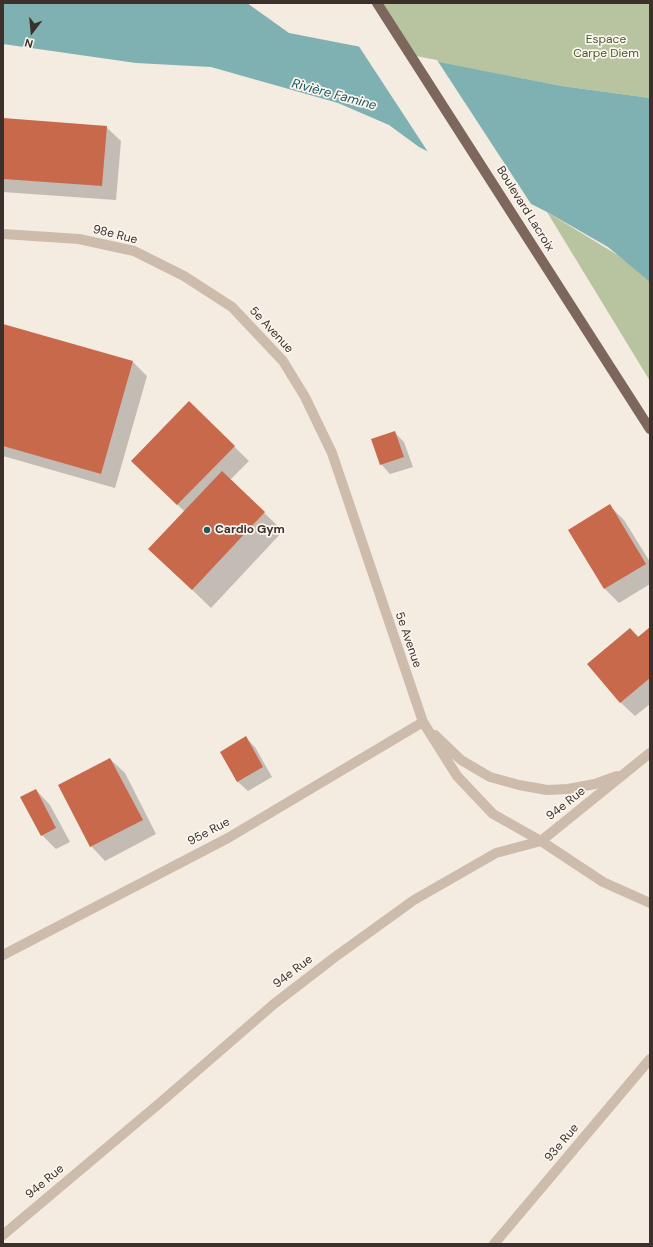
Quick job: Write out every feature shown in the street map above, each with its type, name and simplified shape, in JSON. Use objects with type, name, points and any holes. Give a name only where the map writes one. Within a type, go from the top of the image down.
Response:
[{"type":"main road","name":"Boulevard Lacroix","points":[[377,3],[650,429]]},
{"type":"street","name":"98e Rue","points":[[3,234],[79,239],[134,251],[184,276],[232,307]]},
{"type":"street","name":"5e Avenue","points":[[232,307],[283,361],[305,397],[332,453],[422,722],[457,776],[493,814],[541,840],[603,882],[650,903]]},
{"type":"street","name":"94e Rue","points":[[422,722],[461,760],[490,777],[519,785],[547,790],[568,789],[595,784],[627,772]]},
{"type":"street","name":"95e Rue","points":[[3,955],[228,838],[422,722]]},
{"type":"street","name":"94e Rue","points":[[3,1235],[161,1102],[274,1004],[336,957],[414,900],[464,871],[496,853],[541,840],[650,753]]},
{"type":"street","name":"93e Rue","points":[[494,1244],[650,1059]]},
{"type":"green space","name":"Espace Carpe Diem","points":[[375,3],[650,3],[650,98],[562,86],[409,57]]},
{"type":"green space","points":[[547,212],[619,256],[650,279],[650,381]]},
{"type":"water","name":"Rivière Famine","points":[[3,3],[247,3],[289,33],[562,86],[650,98],[650,282],[608,247],[547,212],[419,147],[389,125],[338,103],[211,67],[136,63],[3,44]]},
{"type":"pier","points":[[358,45],[437,60],[533,207],[430,155]]},
{"type":"building","points":[[3,118],[107,126],[102,186],[3,179]]},
{"type":"building","points":[[3,324],[133,361],[101,474],[3,446]]},
{"type":"building","points":[[189,401],[235,446],[177,505],[131,461]]},
{"type":"building","points":[[395,431],[404,457],[380,465],[371,439]]},
{"type":"building","name":"Cardio Gym","points":[[222,471],[265,512],[192,590],[148,549]]},
{"type":"building","points":[[610,504],[646,564],[604,589],[568,530]]},
{"type":"building","points":[[650,627],[650,678],[620,703],[587,664],[630,628],[638,637]]},
{"type":"building","points":[[246,736],[263,767],[237,782],[220,752]]},
{"type":"building","points":[[110,758],[143,820],[90,847],[58,785]]},
{"type":"building","points":[[36,789],[56,828],[41,836],[20,797]]},
{"type":"place","name":"Cardio Gym","points":[[207,530]]}]
